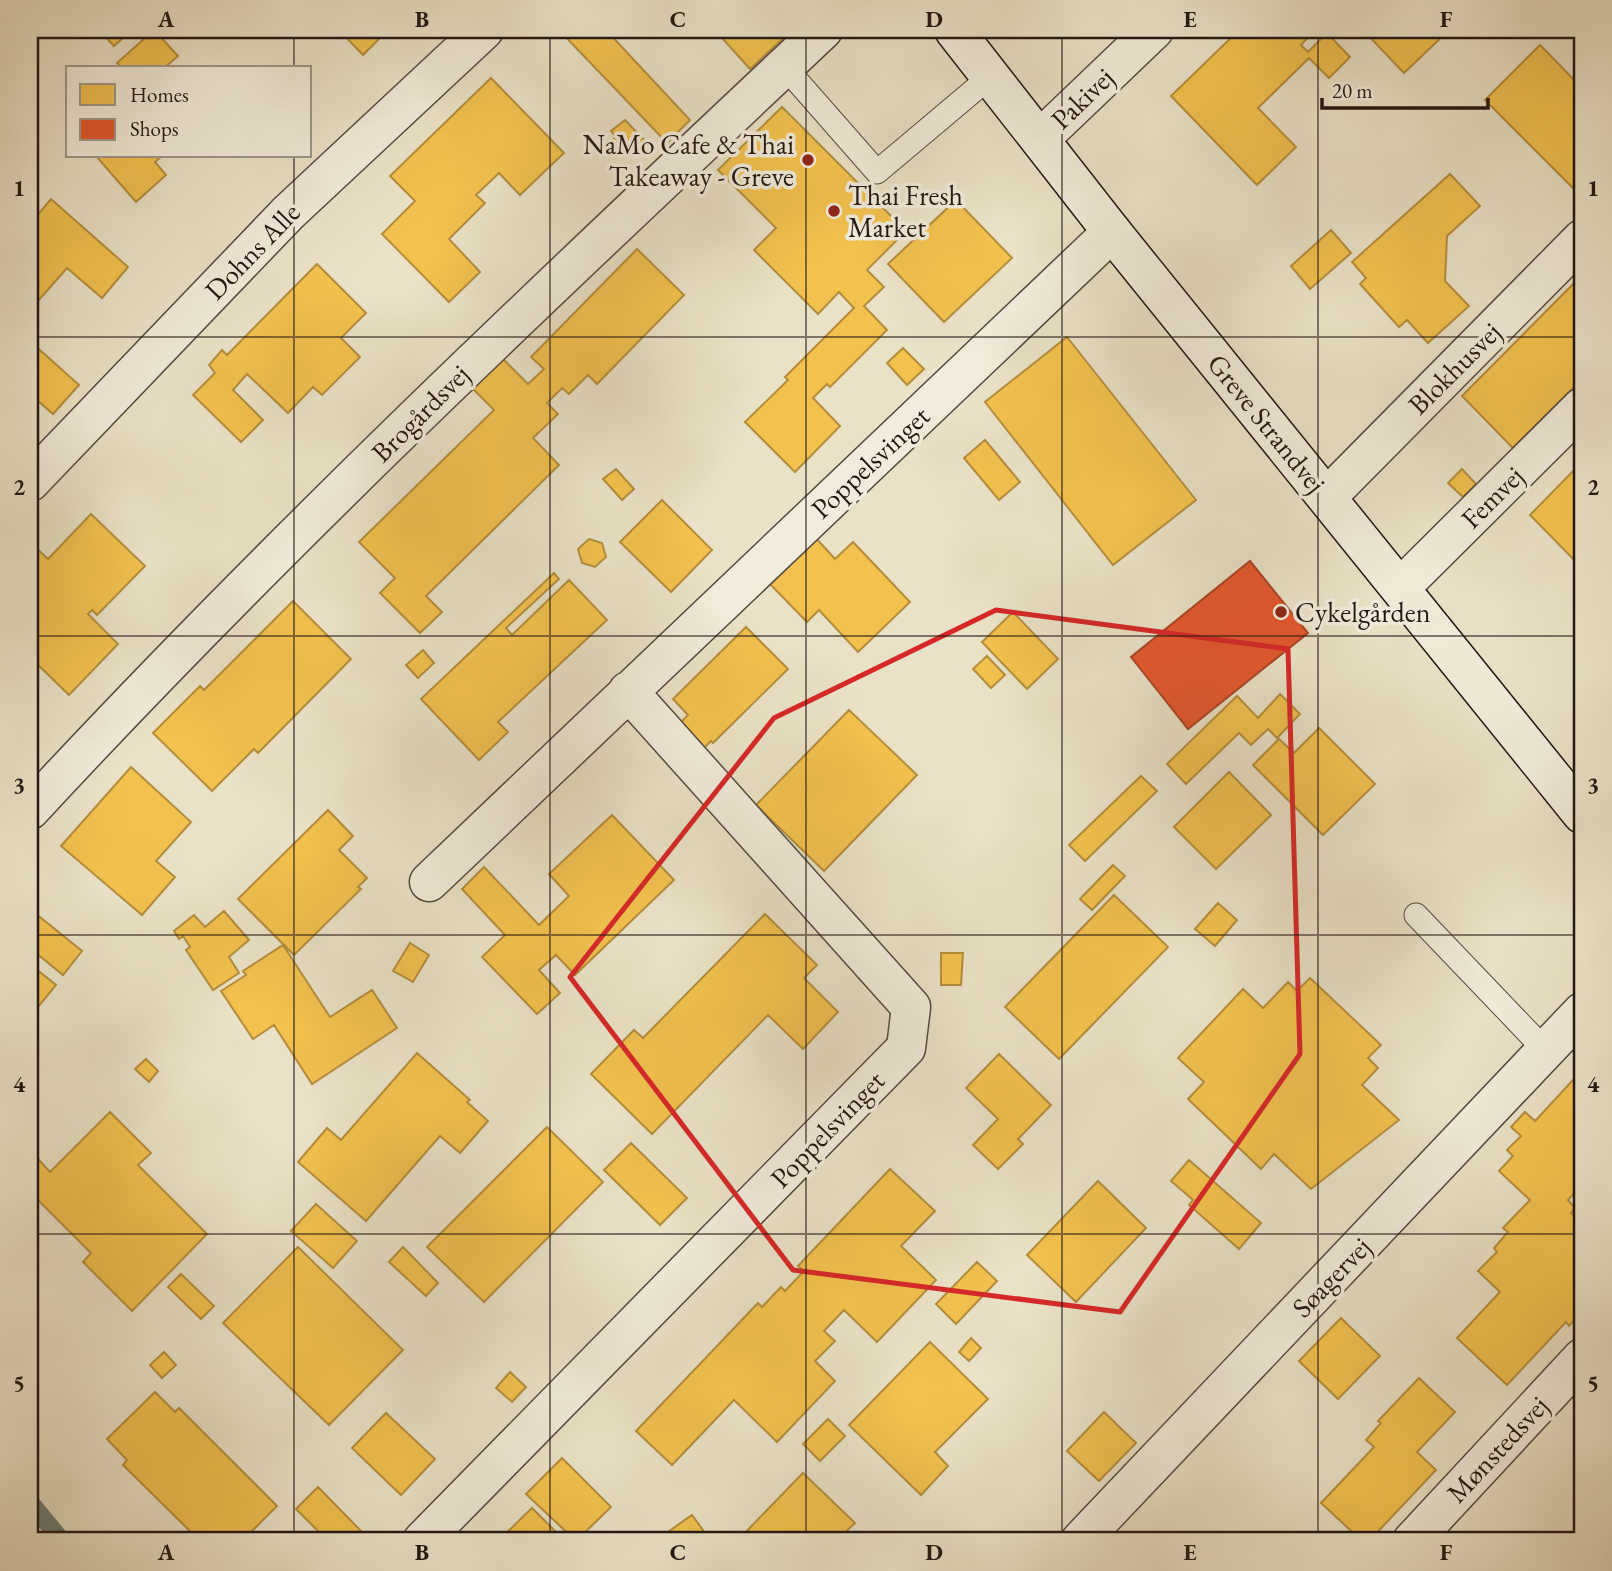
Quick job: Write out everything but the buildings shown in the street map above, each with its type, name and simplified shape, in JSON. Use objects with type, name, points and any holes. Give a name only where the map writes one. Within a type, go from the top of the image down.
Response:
[{"type":"street","name":"Dohns Alle","points":[[30,482],[288,213],[484,30]]},
{"type":"street","name":"Brogårdsvej","points":[[30,810],[120,712],[464,370],[823,30]]},
{"type":"street","name":"Greve Strandvej","points":[[954,30],[1112,232],[1582,814]]},
{"type":"street","name":"Pakivej","points":[[1041,138],[1154,30]]},
{"type":"street","name":"Poppelsvinget","points":[[429,882],[1112,232]]},
{"type":"street","name":"Blokhusvej","points":[[1327,497],[1582,239]]},
{"type":"street","name":"Femvej","points":[[1401,587],[1582,407]]},
{"type":"street","name":"Poppelsvinget","points":[[422,1541],[906,1048],[911,1007],[628,691]]},
{"type":"street","name":"Søagervej","points":[[1080,1541],[1582,1012]]},
{"type":"street","name":"Mønstedsvej","points":[[1412,1541],[1582,1357]]},
{"type":"lane","points":[[784,66],[877,172],[992,76]]},
{"type":"lane","points":[[1416,915],[1546,1051]]},
{"type":"highlighted area","points":[[996,610],[1288,649],[1300,1054],[1120,1312],[793,1270],[570,977],[774,718]]},
{"type":"waterway","points":[[30,1502],[62,1541]]},
{"type":"place","name":"NaMo Cafe & Thai Takeaway - Greve","points":[[808,160]]},
{"type":"place","name":"Thai Fresh Market","points":[[834,211]]},
{"type":"place","name":"Cykelgården","points":[[1281,612]]}]
